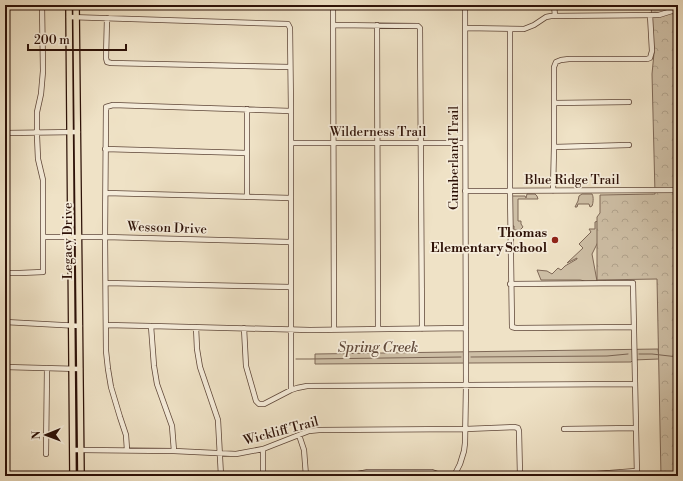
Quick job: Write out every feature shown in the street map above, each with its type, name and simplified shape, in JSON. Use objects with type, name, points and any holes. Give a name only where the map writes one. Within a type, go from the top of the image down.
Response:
[{"type":"main road","name":"Legacy Drive","points":[[69,5],[73,476]]},
{"type":"main road","name":"Legacy Drive","points":[[76,5],[81,476]]},
{"type":"street","points":[[5,273],[43,272],[43,180],[37,150],[37,112],[43,71],[42,5]]},
{"type":"street","points":[[333,5],[334,329]]},
{"type":"street","name":"Cumberland Trail","points":[[454,476],[464,455],[466,443],[465,5]]},
{"type":"street","points":[[554,5],[555,16]]},
{"type":"street","points":[[465,28],[524,29],[529,28],[546,17],[659,15],[678,9]]},
{"type":"street","points":[[553,191],[554,67],[556,62],[558,60],[569,59],[650,58],[652,50],[650,15]]},
{"type":"street","points":[[69,17],[288,24],[290,28],[291,111],[291,390]]},
{"type":"street","points":[[107,18],[106,58],[107,62],[111,64],[290,67]]},
{"type":"street","points":[[333,25],[418,26],[420,28],[422,329]]},
{"type":"street","points":[[377,25],[378,329]]},
{"type":"street","points":[[510,29],[510,284],[512,327],[634,327]]},
{"type":"street","points":[[554,102],[629,102]]},
{"type":"street","points":[[127,450],[126,435],[109,376],[106,351],[105,149],[107,106],[291,111]]},
{"type":"street","points":[[247,109],[247,197]]},
{"type":"street","points":[[5,133],[78,132]]},
{"type":"street","name":"Wilderness Trail","points":[[290,143],[465,143]]},
{"type":"street","points":[[554,147],[629,145]]},
{"type":"street","points":[[105,149],[247,153]]},
{"type":"street","name":"Blue Ridge Trail","points":[[465,191],[678,190]]},
{"type":"street","points":[[106,193],[291,198]]},
{"type":"street","name":"Wesson Drive","points":[[43,237],[105,237],[290,242]]},
{"type":"street","points":[[106,283],[291,287]]},
{"type":"street","points":[[510,284],[633,283],[637,474],[564,474]]},
{"type":"street","points":[[5,322],[80,326]]},
{"type":"street","points":[[106,325],[291,329],[466,328]]},
{"type":"street","points":[[151,326],[157,384],[172,426],[174,451]]},
{"type":"street","points":[[196,327],[200,368],[218,420],[221,476]]},
{"type":"street","points":[[244,328],[247,372],[256,401],[259,404],[264,404],[291,390],[307,386],[635,384]]},
{"type":"street","points":[[5,367],[80,369]]},
{"type":"street","points":[[46,454],[47,368]]},
{"type":"street","name":"Wickliff Trail","points":[[73,450],[174,451],[236,454],[263,449],[309,431],[319,430],[466,429],[514,427],[518,428],[520,433],[520,476]]},
{"type":"street","points":[[564,429],[636,428]]},
{"type":"street","points":[[299,435],[304,450],[306,476]]},
{"type":"street","points":[[263,449],[264,476]]},
{"type":"street","points":[[354,476],[368,472],[396,474],[432,472],[443,476]]},
{"type":"green space","points":[[651,5],[678,5],[678,476],[661,476],[657,279],[597,280],[597,217],[600,213],[600,195],[655,194],[652,74],[654,53]]},
{"type":"green space","points":[[527,194],[535,194],[538,199],[518,199],[518,221],[521,221],[523,227],[520,230],[514,230],[514,226],[512,226],[512,196],[525,196],[526,198]]},
{"type":"green space","points":[[582,194],[592,194],[592,206],[590,207],[589,204],[578,204],[577,207],[575,207],[579,196]]},
{"type":"green space","points":[[598,221],[599,240],[592,254],[597,281],[541,280],[537,270],[547,271],[552,274],[558,268],[561,270],[577,259],[567,263],[583,248],[579,244],[591,232],[589,229],[595,229],[595,222]]},
{"type":"green space","points":[[658,349],[659,359],[633,360],[631,362],[315,364],[315,354]]},
{"type":"waterway","name":"Spring Creek","points":[[471,357],[607,356],[628,354]]},
{"type":"waterway","name":"Spring Creek","points":[[639,354],[678,357]]},
{"type":"waterway","name":"Spring Creek","points":[[296,359],[461,357]]},
{"type":"place","name":"Thomas Elementary School","points":[[555,240]]}]
